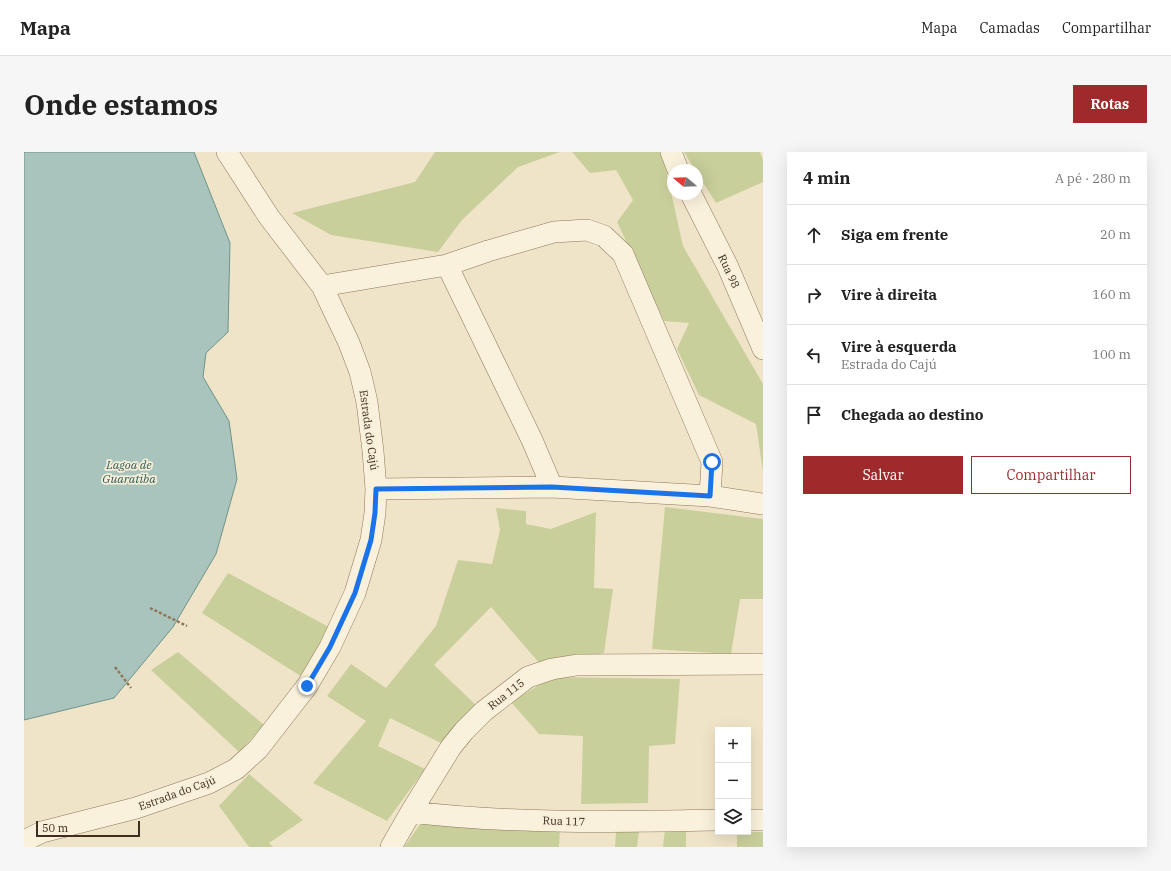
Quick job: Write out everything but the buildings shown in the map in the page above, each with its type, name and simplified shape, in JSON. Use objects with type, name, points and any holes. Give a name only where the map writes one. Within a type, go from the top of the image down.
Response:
[{"type":"street","name":"Estrada do Cajú","points":[[24,841],[42,832],[136,808],[209,783],[236,769],[258,749],[307,686],[330,647],[355,593],[371,540],[375,513],[376,489],[373,451],[367,402],[360,372],[350,343],[322,286],[269,217],[229,158],[227,152]]},
{"type":"street","points":[[670,152],[675,164]]},
{"type":"street","name":"Rua 98","points":[[693,200],[728,267],[763,349]]},
{"type":"street","points":[[322,286],[447,264],[554,232],[588,230],[604,236],[623,254],[712,462],[710,496]]},
{"type":"street","points":[[447,264],[532,440],[552,487]]},
{"type":"street","points":[[376,489],[552,487],[710,496],[763,504]]},
{"type":"street","name":"Rua 115","points":[[391,847],[451,747],[464,731],[484,711],[528,677],[552,669],[577,665],[763,664]]},
{"type":"street","name":"Rua 117","points":[[411,812],[509,819],[595,822],[715,820]]},
{"type":"street","points":[[751,820],[763,820]]},
{"type":"path","points":[[150,608],[187,626]]},
{"type":"path","points":[[115,667],[131,688]]},
{"type":"green space","points":[[435,152],[560,152],[518,167],[462,220],[438,252],[331,235],[292,213],[415,182]]},
{"type":"green space","points":[[572,152],[662,152],[667,174],[667,200],[673,200],[683,246],[763,384],[763,472],[756,424],[699,395],[677,349],[689,323],[664,321],[617,222],[633,200],[616,170],[590,173]]},
{"type":"green space","points":[[684,152],[760,152],[763,160],[763,182],[716,203],[703,182],[703,164],[691,164]]},
{"type":"green space","points":[[665,507],[763,519],[763,599],[740,599],[731,654],[652,649]]},
{"type":"green space","points":[[496,508],[526,511],[526,524],[551,529],[596,512],[594,588],[613,589],[604,653],[540,664],[491,607],[434,665],[477,706],[441,743],[390,718],[378,746],[425,769],[387,821],[313,783],[366,721],[327,696],[351,664],[386,688],[436,626],[458,560],[492,564],[500,530]]},
{"type":"green space","points":[[228,573],[329,627],[302,677],[202,613]]},
{"type":"green space","points":[[178,652],[264,725],[239,752],[151,670]]},
{"type":"green space","points":[[552,677],[680,679],[675,744],[649,746],[648,803],[581,804],[583,736],[539,734],[511,702]]},
{"type":"green space","points":[[249,774],[303,820],[269,843],[273,847],[249,847],[219,806]]},
{"type":"green space","points":[[421,823],[560,827],[559,847],[404,847]]},
{"type":"green space","points":[[665,829],[686,829],[686,847],[663,847]]},
{"type":"green space","points":[[639,831],[637,847],[615,847],[616,832]]},
{"type":"green space","points":[[751,832],[763,832],[763,847],[737,847],[737,835],[751,835]]},
{"type":"water","name":"Lagoa de Guaratiba","points":[[24,152],[194,152],[230,243],[228,332],[206,353],[203,377],[229,421],[237,479],[216,554],[173,627],[114,698],[24,720]]},
{"type":"route","points":[[307,686],[330,647],[355,593],[371,540],[375,513],[376,489],[552,487],[710,496],[712,462]]}]
